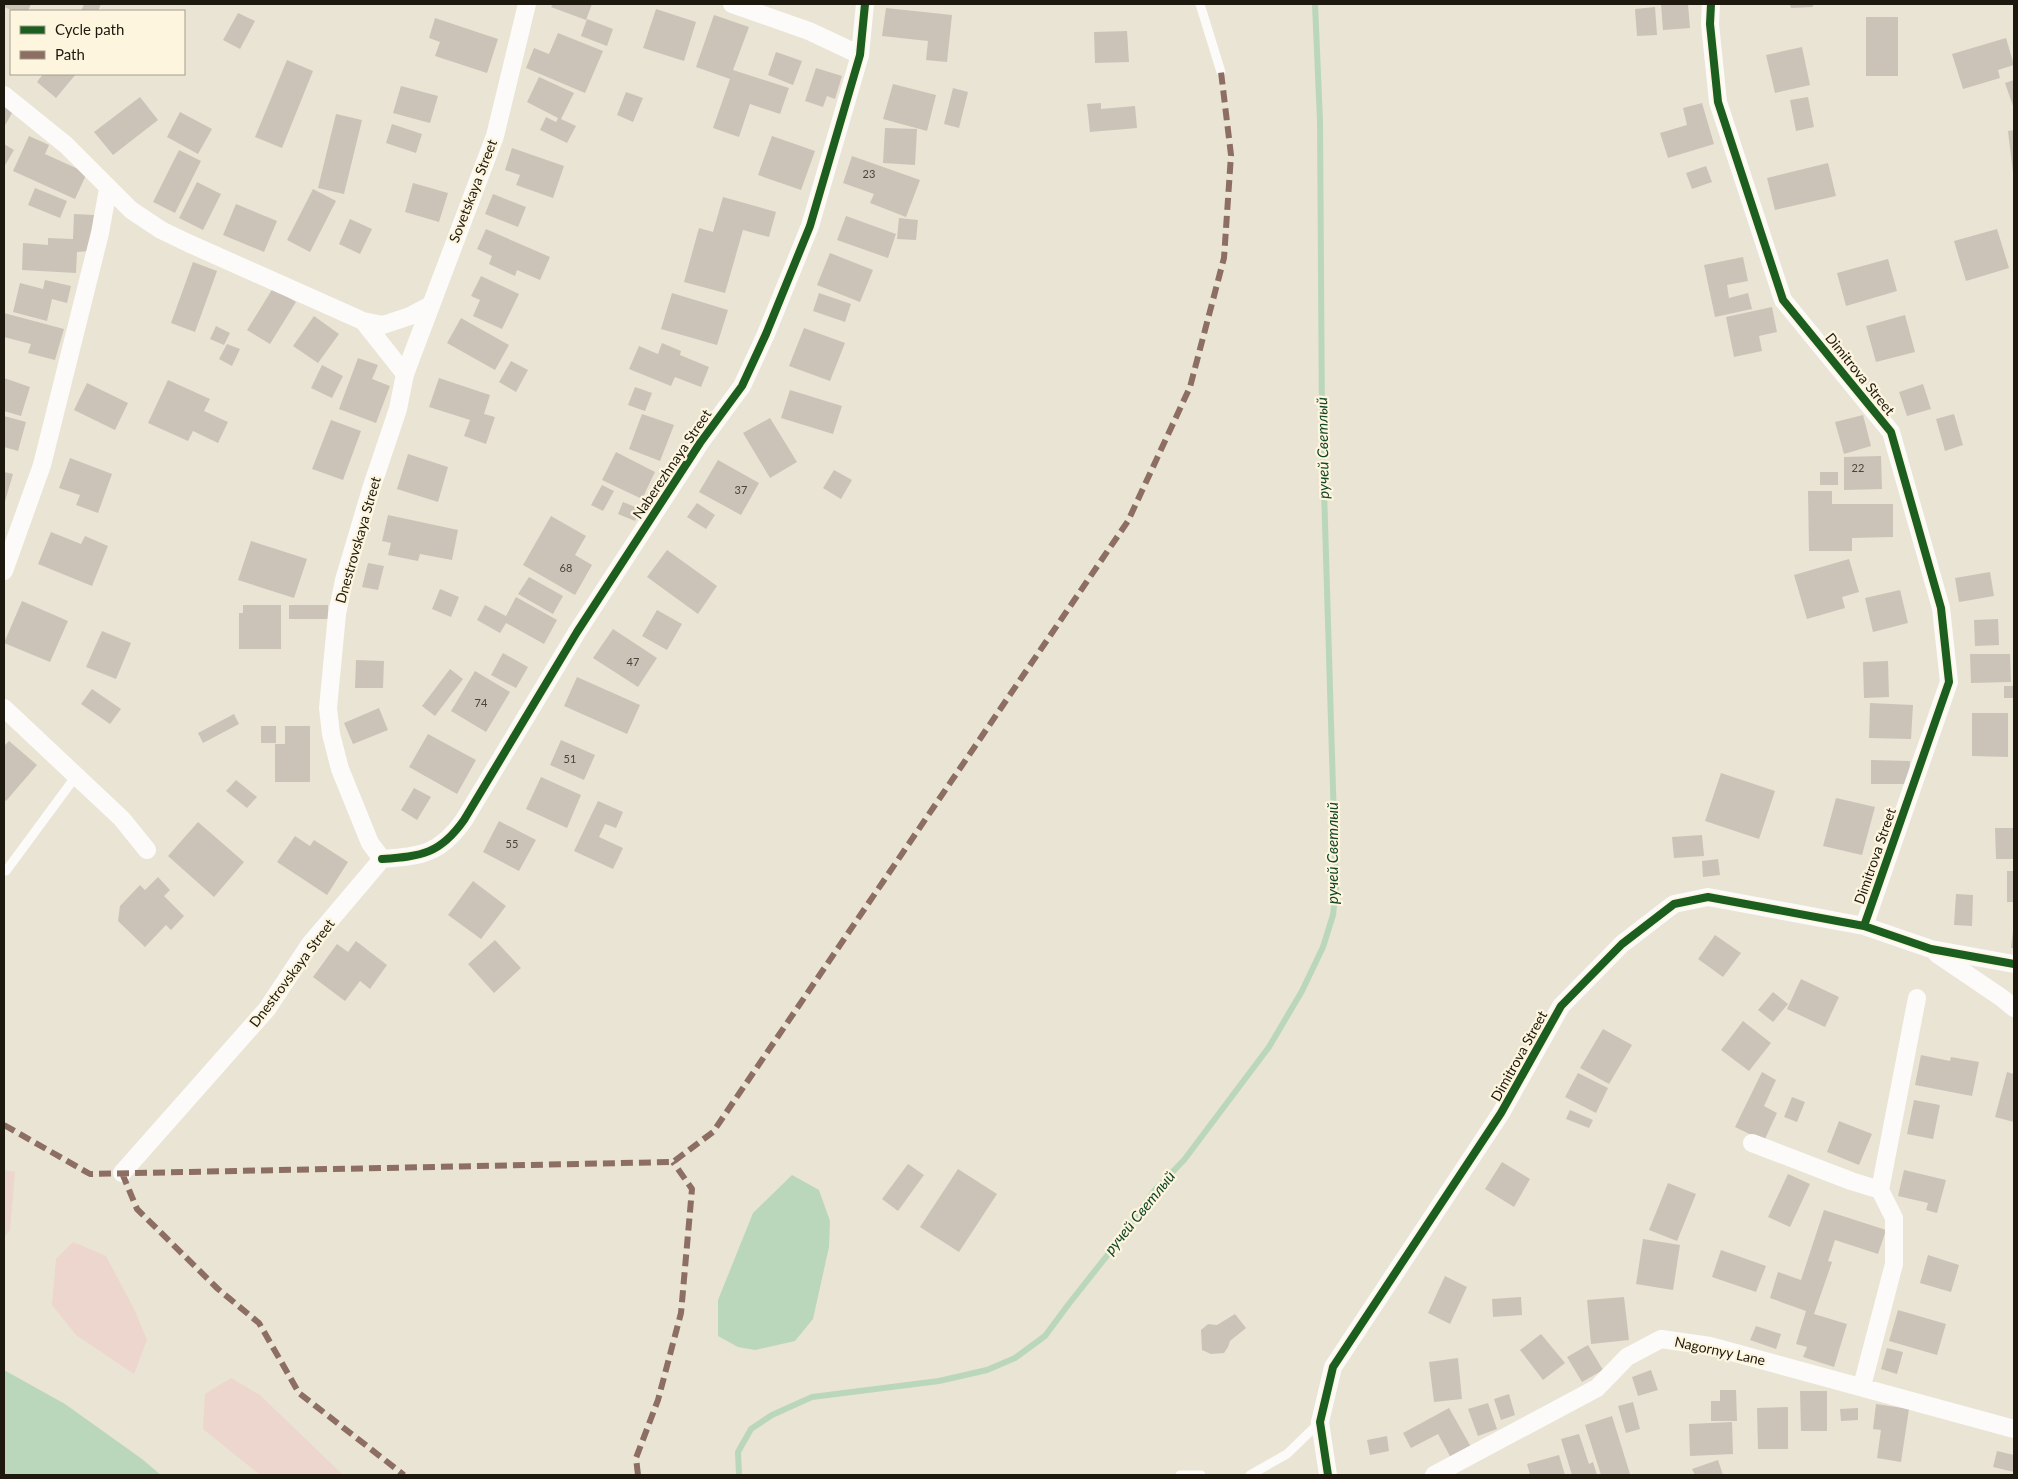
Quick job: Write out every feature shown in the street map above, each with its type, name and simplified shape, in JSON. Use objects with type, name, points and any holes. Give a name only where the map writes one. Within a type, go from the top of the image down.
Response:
[{"type":"street","name":"Sovetskaya Street","points":[[405,374],[495,136],[527,4]]},
{"type":"street","points":[[732,4],[809,31],[860,55]]},
{"type":"street","name":"Naberezhnaya Street","points":[[382,859],[414,857],[439,847],[451,838],[464,820],[576,632],[700,443],[742,386],[766,334],[810,226],[860,55],[865,4]]},
{"type":"street","name":"Dimitrova Street","points":[[1328,1475],[1320,1422],[1333,1367],[1501,1113],[1561,1006],[1622,944],[1674,904],[1708,897],[1864,926],[1949,682],[1941,608],[1891,432],[1783,300],[1718,102],[1710,24],[1711,4]]},
{"type":"street","points":[[4,95],[66,145],[131,210],[161,230],[362,321],[383,325],[410,316],[431,305]]},
{"type":"street","points":[[4,571],[42,465],[100,233],[108,189]]},
{"type":"street","points":[[362,321],[405,374]]},
{"type":"street","name":"Dnestrovskaya Street","points":[[122,1173],[268,1009],[310,944],[382,859],[370,843],[340,769],[330,734],[328,708],[338,614],[344,580],[371,489],[398,409],[405,374]]},
{"type":"street","points":[[4,708],[122,819],[147,850]]},
{"type":"street","points":[[1864,926],[1931,949],[2014,964]]},
{"type":"street","points":[[1931,949],[2014,1008]]},
{"type":"street","points":[[1862,1386],[1894,1264],[1894,1218],[1880,1190],[1917,998]]},
{"type":"street","points":[[1752,1143],[1880,1190]]},
{"type":"street","name":"Nagornyy Lane","points":[[1434,1475],[1597,1388],[1627,1357],[1661,1339],[1710,1346],[2014,1428]]},
{"type":"lane","points":[[1200,4],[1221,72]]},
{"type":"lane","points":[[6,871],[76,776]]},
{"type":"lane","points":[[1250,1475],[1287,1454],[1320,1422]]},
{"type":"lane","points":[[1180,1475],[1201,1475]]},
{"type":"shaded area","points":[[4,1170],[15,1172],[10,1230],[4,1237]]},
{"type":"shaded area","points":[[792,1175],[819,1190],[830,1221],[829,1247],[813,1319],[795,1341],[755,1350],[738,1347],[718,1336],[718,1300],[753,1213]]},
{"type":"shaded area","points":[[73,1242],[106,1256],[134,1309],[147,1340],[134,1374],[76,1335],[52,1305],[56,1259]]},
{"type":"shaded area","points":[[4,1370],[65,1404],[142,1459],[161,1475],[4,1475]]},
{"type":"shaded area","points":[[231,1378],[260,1395],[343,1475],[260,1475],[203,1429],[205,1394]]},
{"type":"building","points":[[4,4],[31,4],[28,10],[12,10],[4,7]]},
{"type":"building","points":[[84,4],[101,4],[98,10],[81,10]]},
{"type":"building","points":[[553,4],[592,4],[586,20],[551,7]]},
{"type":"building","points":[[1661,4],[1688,4],[1690,28],[1663,30]]},
{"type":"building","points":[[1790,4],[1813,4],[1813,7],[1791,8]]},
{"type":"building","points":[[1655,7],[1657,35],[1637,36],[1635,9]]},
{"type":"building","points":[[886,8],[952,15],[947,62],[926,60],[928,41],[882,36]]},
{"type":"building","points":[[656,9],[696,22],[684,61],[643,48]]},
{"type":"building","points":[[238,13],[255,21],[240,49],[223,40]]},
{"type":"building","points":[[714,15],[749,27],[733,70],[789,88],[780,114],[750,104],[739,137],[713,128],[730,79],[696,67]]},
{"type":"building","points":[[1866,17],[1898,17],[1898,76],[1866,76]]},
{"type":"building","points":[[435,18],[498,39],[487,73],[435,56],[440,42],[429,38]]},
{"type":"building","points":[[587,19],[613,29],[607,46],[581,36]]},
{"type":"building","points":[[1127,31],[1129,62],[1095,63],[1094,32]]},
{"type":"building","points":[[558,33],[603,51],[585,93],[526,68],[534,48],[549,54]]},
{"type":"building","points":[[2006,38],[2014,65],[1998,70],[2000,78],[1963,89],[1952,54]]},
{"type":"building","points":[[1802,47],[1810,85],[1775,93],[1766,55]]},
{"type":"building","points":[[776,52],[802,61],[793,85],[768,75]]},
{"type":"building","points":[[287,60],[313,71],[282,148],[255,137]]},
{"type":"building","points":[[816,68],[842,76],[835,99],[827,96],[823,107],[805,101]]},
{"type":"building","points":[[42,75],[75,75],[56,98],[37,82]]},
{"type":"building","points":[[539,77],[574,93],[561,119],[576,126],[567,143],[540,130],[546,117],[556,122],[558,118],[527,102]]},
{"type":"building","points":[[2014,80],[2014,105],[2013,106],[2005,83]]},
{"type":"building","points":[[893,84],[936,95],[927,131],[883,119]]},
{"type":"building","points":[[401,86],[438,96],[430,123],[393,113]]},
{"type":"building","points":[[953,88],[968,92],[959,128],[944,124]]},
{"type":"building","points":[[626,92],[643,98],[633,122],[617,115]]},
{"type":"building","points":[[140,97],[158,120],[113,155],[94,132]]},
{"type":"building","points":[[1808,97],[1814,127],[1796,131],[1790,100]]},
{"type":"building","points":[[4,102],[15,108],[4,127]]},
{"type":"building","points":[[1101,103],[1101,109],[1135,106],[1137,128],[1090,132],[1087,104]]},
{"type":"building","points":[[1702,103],[1714,144],[1668,158],[1660,133],[1687,125],[1683,108]]},
{"type":"building","points":[[180,112],[212,129],[198,154],[167,137]]},
{"type":"building","points":[[336,114],[362,120],[344,194],[318,188]]},
{"type":"building","points":[[392,124],[422,134],[416,153],[386,143]]},
{"type":"building","points":[[885,128],[917,129],[915,165],[883,163]]},
{"type":"building","points":[[2014,130],[2014,173],[2013,173],[2008,131]]},
{"type":"building","points":[[29,136],[49,145],[45,154],[87,173],[75,199],[13,171]]},
{"type":"building","points":[[772,136],[815,151],[801,190],[758,175]]},
{"type":"building","points":[[4,144],[14,150],[4,167]]},
{"type":"building","points":[[512,148],[564,166],[553,198],[516,185],[520,175],[505,170]]},
{"type":"building","points":[[179,150],[201,161],[175,213],[153,202]]},
{"type":"building","points":[[852,156],[920,180],[906,217],[870,203],[874,194],[843,183]]},
{"type":"building","points":[[1828,163],[1836,196],[1775,210],[1767,178]]},
{"type":"building","points":[[1706,166],[1712,182],[1692,189],[1686,173]]},
{"type":"building","points":[[197,182],[221,194],[203,230],[179,218]]},
{"type":"building","points":[[413,183],[448,193],[439,222],[405,212]]},
{"type":"building","points":[[35,188],[67,201],[60,218],[28,205]]},
{"type":"building","points":[[313,189],[336,201],[310,252],[287,240]]},
{"type":"building","points":[[493,194],[526,207],[518,227],[485,214]]},
{"type":"building","points":[[723,197],[776,212],[769,237],[743,230],[725,293],[684,282],[699,228],[713,232]]},
{"type":"building","points":[[236,204],[277,221],[264,252],[223,235]]},
{"type":"building","points":[[74,214],[94,215],[90,251],[77,252],[76,273],[22,270],[23,243],[48,245],[48,238],[73,239]]},
{"type":"building","points":[[846,216],[896,234],[888,258],[837,240]]},
{"type":"building","points":[[899,218],[918,220],[916,240],[897,239]]},
{"type":"building","points":[[350,219],[372,229],[360,254],[339,244]]},
{"type":"building","points":[[486,229],[550,257],[540,280],[517,270],[515,276],[489,264],[492,256],[477,249]]},
{"type":"building","points":[[1997,229],[2009,268],[1966,281],[1954,241]]},
{"type":"building","points":[[830,253],[873,270],[860,302],[817,285]]},
{"type":"building","points":[[1743,257],[1748,281],[1727,285],[1729,298],[1748,293],[1752,309],[1715,317],[1704,265]]},
{"type":"building","points":[[1888,259],[1897,291],[1846,306],[1837,273]]},
{"type":"building","points":[[193,262],[217,271],[195,332],[171,323]]},
{"type":"building","points":[[481,276],[519,294],[502,329],[473,316],[480,300],[471,296]]},
{"type":"building","points":[[45,280],[71,286],[67,303],[52,299],[47,321],[13,312],[20,283],[43,289]]},
{"type":"building","points":[[273,288],[296,302],[270,344],[247,330]]},
{"type":"building","points":[[672,293],[728,310],[717,345],[661,329]]},
{"type":"building","points":[[819,293],[851,304],[845,322],[813,311]]},
{"type":"building","points":[[1772,307],[1777,332],[1759,336],[1762,351],[1734,357],[1726,317]]},
{"type":"building","points":[[4,313],[64,329],[55,360],[28,353],[31,344],[4,337]]},
{"type":"building","points":[[1905,315],[1915,352],[1876,362],[1866,326]]},
{"type":"building","points":[[314,316],[339,334],[318,363],[293,346]]},
{"type":"building","points":[[461,318],[509,345],[495,370],[447,343]]},
{"type":"building","points":[[216,326],[230,333],[224,345],[210,339]]},
{"type":"building","points":[[804,328],[845,343],[830,381],[789,366]]},
{"type":"building","points":[[662,343],[681,351],[680,355],[709,367],[701,387],[675,377],[671,386],[629,369],[639,346],[658,354]]},
{"type":"building","points":[[227,344],[240,349],[232,366],[219,359]]},
{"type":"building","points":[[358,358],[378,365],[372,379],[390,386],[376,423],[339,409]]},
{"type":"building","points":[[511,361],[528,370],[516,392],[499,382]]},
{"type":"building","points":[[322,365],[343,376],[332,398],[311,388]]},
{"type":"building","points":[[4,378],[30,387],[21,416],[4,411]]},
{"type":"building","points":[[439,378],[490,395],[484,414],[495,417],[486,444],[464,436],[470,420],[429,407]]},
{"type":"building","points":[[168,380],[210,399],[204,411],[228,422],[218,443],[193,431],[188,441],[148,423]]},
{"type":"building","points":[[87,383],[128,403],[115,430],[74,410]]},
{"type":"building","points":[[1923,384],[1931,409],[1907,416],[1899,392]]},
{"type":"building","points":[[635,387],[652,393],[645,411],[628,405]]},
{"type":"building","points":[[790,390],[842,406],[833,434],[781,418]]},
{"type":"building","points":[[642,414],[674,425],[660,461],[629,449]]},
{"type":"building","points":[[1954,414],[1963,445],[1945,451],[1936,419]]},
{"type":"building","points":[[1863,415],[1871,446],[1844,454],[1835,422]]},
{"type":"building","points":[[4,416],[26,422],[18,451],[4,447]]},
{"type":"building","points":[[770,418],[797,462],[770,478],[743,433]]},
{"type":"building","points":[[331,420],[361,431],[343,480],[312,469]]},
{"type":"building","points":[[616,452],[655,472],[642,499],[602,480]]},
{"type":"building","points":[[408,454],[448,467],[438,502],[397,489]]},
{"type":"building","points":[[1881,456],[1882,489],[1844,490],[1844,457]]},
{"type":"building","points":[[70,458],[112,474],[98,513],[76,505],[80,495],[59,488]]},
{"type":"building","points":[[718,460],[759,483],[741,515],[699,492]]},
{"type":"building","points":[[834,470],[852,480],[841,499],[823,488]]},
{"type":"building","points":[[4,472],[13,474],[4,505]]},
{"type":"building","points":[[1820,472],[1838,472],[1838,485],[1820,485]]},
{"type":"building","points":[[602,485],[614,491],[603,511],[591,505]]},
{"type":"building","points":[[1808,491],[1832,491],[1832,504],[1893,504],[1893,537],[1852,538],[1852,551],[1809,551]]},
{"type":"building","points":[[623,502],[640,509],[635,521],[618,514]]},
{"type":"building","points":[[697,503],[715,515],[706,529],[687,517]]},
{"type":"building","points":[[388,515],[458,530],[452,560],[420,554],[418,561],[388,555],[391,543],[382,541]]},
{"type":"building","points":[[551,516],[586,536],[575,555],[592,565],[575,595],[523,565]]},
{"type":"building","points":[[51,532],[81,544],[85,536],[108,546],[92,586],[38,564]]},
{"type":"building","points":[[251,541],[307,559],[294,598],[238,580]]},
{"type":"building","points":[[667,550],[717,586],[698,614],[647,577]]},
{"type":"building","points":[[1849,559],[1859,592],[1842,597],[1845,608],[1807,619],[1794,575]]},
{"type":"building","points":[[368,563],[384,566],[378,590],[362,587]]},
{"type":"building","points":[[1990,572],[1994,596],[1959,602],[1955,578]]},
{"type":"building","points":[[529,577],[563,596],[553,614],[518,594]]},
{"type":"building","points":[[440,589],[459,597],[451,617],[432,609]]},
{"type":"building","points":[[1900,590],[1908,623],[1873,632],[1865,598]]},
{"type":"building","points":[[516,597],[557,620],[544,644],[506,623],[500,633],[477,620],[485,605],[506,616]]},
{"type":"building","points":[[22,601],[68,621],[50,662],[4,643]]},
{"type":"building","points":[[243,605],[281,605],[281,649],[239,649],[239,613],[243,613]]},
{"type":"building","points":[[289,605],[328,605],[328,619],[289,619]]},
{"type":"building","points":[[657,610],[682,624],[667,650],[642,636]]},
{"type":"building","points":[[1998,619],[1999,645],[1975,646],[1974,620]]},
{"type":"building","points":[[613,629],[657,658],[638,687],[593,658]]},
{"type":"building","points":[[102,631],[131,643],[116,679],[86,667]]},
{"type":"building","points":[[503,653],[528,667],[516,688],[491,675]]},
{"type":"building","points":[[1970,654],[2010,654],[2011,682],[1971,683]]},
{"type":"building","points":[[356,660],[384,661],[383,688],[355,688]]},
{"type":"building","points":[[1888,661],[1889,697],[1864,698],[1863,662]]},
{"type":"building","points":[[450,669],[463,679],[435,716],[422,706]]},
{"type":"building","points":[[475,671],[510,692],[486,732],[451,711]]},
{"type":"building","points":[[577,677],[640,705],[627,734],[564,706]]},
{"type":"building","points":[[2004,686],[2014,686],[2014,698],[2004,698]]},
{"type":"building","points":[[92,689],[121,709],[110,724],[81,704]]},
{"type":"building","points":[[1870,703],[1913,705],[1911,739],[1869,738]]},
{"type":"building","points":[[379,708],[388,730],[353,744],[344,723]]},
{"type":"building","points":[[1972,713],[2008,713],[2008,757],[1972,756]]},
{"type":"building","points":[[234,714],[239,724],[203,743],[198,733]]},
{"type":"building","points":[[261,726],[276,726],[276,743],[261,743]]},
{"type":"building","points":[[285,726],[310,726],[310,782],[275,782],[275,744],[285,744]]},
{"type":"building","points":[[428,734],[476,760],[457,794],[409,767]]},
{"type":"building","points":[[561,740],[595,755],[584,780],[550,765]]},
{"type":"building","points":[[9,741],[37,765],[6,801],[4,799],[4,746]]},
{"type":"building","points":[[1871,760],[1910,761],[1909,784],[1871,784]]},
{"type":"building","points":[[1721,773],[1775,791],[1759,839],[1705,821]]},
{"type":"building","points":[[541,777],[581,795],[567,828],[526,809]]},
{"type":"building","points":[[236,780],[257,797],[247,808],[226,791]]},
{"type":"building","points":[[414,788],[431,797],[417,820],[401,810]]},
{"type":"building","points":[[1836,798],[1875,807],[1862,855],[1823,846]]},
{"type":"building","points":[[598,801],[623,812],[616,828],[605,824],[599,837],[623,848],[613,869],[574,851]]},
{"type":"building","points":[[499,821],[536,840],[519,871],[483,852]]},
{"type":"building","points":[[198,822],[244,862],[214,897],[168,856]]},
{"type":"building","points":[[1995,828],[2014,828],[2014,859],[1996,859]]},
{"type":"building","points":[[1702,835],[1704,856],[1674,858],[1672,837]]},
{"type":"building","points":[[295,836],[310,846],[314,840],[348,862],[327,895],[277,862]]},
{"type":"building","points":[[1718,859],[1720,875],[1703,877],[1702,861]]},
{"type":"building","points":[[2007,871],[2014,871],[2014,902],[2007,902]]},
{"type":"building","points":[[158,877],[170,890],[164,896],[184,916],[171,930],[166,925],[145,947],[118,921],[120,906],[140,885],[145,890]]},
{"type":"building","points":[[473,881],[506,906],[481,939],[448,915]]},
{"type":"building","points":[[1956,894],[1973,895],[1972,926],[1954,925]]},
{"type":"building","points":[[2013,930],[2014,948],[2011,948]]},
{"type":"building","points":[[1715,935],[1741,953],[1723,977],[1698,959]]},
{"type":"building","points":[[495,940],[521,968],[494,993],[468,964]]},
{"type":"building","points":[[356,941],[387,965],[370,989],[360,981],[345,1001],[313,977],[337,944],[348,952]]},
{"type":"building","points":[[1801,979],[1839,997],[1825,1027],[1787,1009]]},
{"type":"building","points":[[1773,992],[1788,1004],[1773,1022],[1758,1010]]},
{"type":"building","points":[[1743,1021],[1771,1043],[1749,1071],[1721,1050]]},
{"type":"building","points":[[1603,1029],[1632,1045],[1609,1084],[1580,1068]]},
{"type":"building","points":[[1921,1055],[1950,1061],[1951,1057],[1979,1062],[1972,1096],[1915,1085]]},
{"type":"building","points":[[1762,1072],[1776,1080],[1764,1106],[1777,1113],[1764,1141],[1735,1127]]},
{"type":"building","points":[[2007,1072],[2014,1074],[2014,1122],[1995,1117]]},
{"type":"building","points":[[1578,1073],[1608,1088],[1596,1113],[1565,1097]]},
{"type":"building","points":[[1792,1097],[1805,1102],[1797,1122],[1784,1117]]},
{"type":"building","points":[[1914,1100],[1940,1105],[1933,1139],[1907,1134]]},
{"type":"building","points":[[1570,1110],[1593,1120],[1589,1128],[1566,1119]]},
{"type":"building","points":[[1839,1121],[1872,1134],[1859,1165],[1827,1152]]},
{"type":"building","points":[[1502,1162],[1530,1179],[1514,1207],[1485,1189]]},
{"type":"building","points":[[908,1164],[924,1175],[898,1211],[882,1199]]},
{"type":"building","points":[[958,1169],[997,1194],[959,1252],[920,1227]]},
{"type":"building","points":[[1904,1170],[1946,1180],[1937,1213],[1926,1210],[1928,1203],[1898,1196]]},
{"type":"building","points":[[1788,1174],[1810,1184],[1790,1227],[1768,1217]]},
{"type":"building","points":[[1668,1183],[1696,1194],[1677,1241],[1649,1230]]},
{"type":"building","points":[[1824,1210],[1886,1230],[1878,1254],[1835,1240],[1828,1261],[1832,1262],[1814,1314],[1847,1324],[1834,1367],[1803,1357],[1807,1347],[1796,1344],[1806,1311],[1770,1298],[1778,1272],[1801,1280]]},
{"type":"building","points":[[1643,1239],[1680,1245],[1673,1290],[1636,1284]]},
{"type":"building","points":[[1721,1250],[1766,1266],[1756,1292],[1712,1277]]},
{"type":"building","points":[[1928,1255],[1959,1265],[1951,1292],[1920,1283]]},
{"type":"building","points":[[1445,1276],[1467,1287],[1450,1324],[1428,1313]]},
{"type":"building","points":[[1521,1297],[1522,1315],[1493,1317],[1492,1299]]},
{"type":"building","points":[[1624,1297],[1629,1340],[1591,1344],[1587,1300]]},
{"type":"building","points":[[1898,1310],[1946,1324],[1937,1355],[1889,1341]]},
{"type":"building","points":[[1235,1314],[1246,1328],[1230,1341],[1224,1353],[1211,1354],[1202,1350],[1201,1330],[1208,1324],[1217,1325]]},
{"type":"building","points":[[1756,1326],[1781,1334],[1776,1349],[1750,1340]]},
{"type":"building","points":[[1541,1334],[1565,1363],[1543,1380],[1520,1350]]},
{"type":"building","points":[[1588,1345],[1603,1370],[1582,1382],[1567,1357]]},
{"type":"building","points":[[1887,1348],[1903,1352],[1897,1374],[1881,1369]]},
{"type":"building","points":[[1458,1358],[1462,1399],[1434,1402],[1429,1362]]},
{"type":"building","points":[[1651,1370],[1658,1390],[1638,1396],[1632,1377]]},
{"type":"building","points":[[1720,1390],[1736,1390],[1737,1421],[1711,1421],[1711,1401],[1720,1401]]},
{"type":"building","points":[[1800,1391],[1827,1391],[1827,1431],[1801,1431]]},
{"type":"building","points":[[1509,1394],[1515,1415],[1501,1420],[1494,1399]]},
{"type":"building","points":[[1633,1402],[1640,1429],[1626,1433],[1618,1406]]},
{"type":"building","points":[[1488,1403],[1497,1429],[1478,1436],[1468,1409]]},
{"type":"building","points":[[1876,1404],[1909,1409],[1901,1462],[1877,1458],[1881,1430],[1873,1429]]},
{"type":"building","points":[[1788,1407],[1788,1449],[1758,1449],[1757,1408]]},
{"type":"building","points":[[1449,1408],[1471,1447],[1451,1458],[1438,1434],[1411,1448],[1403,1433]]},
{"type":"building","points":[[1858,1408],[1858,1420],[1841,1421],[1840,1409]]},
{"type":"building","points":[[1612,1416],[1630,1474],[1627,1475],[1601,1475],[1585,1425]]},
{"type":"building","points":[[1732,1422],[1733,1454],[1690,1456],[1689,1424]]},
{"type":"building","points":[[1579,1434],[1589,1464],[1593,1462],[1597,1475],[1572,1475],[1561,1439]]},
{"type":"building","points":[[1387,1436],[1389,1451],[1370,1455],[1367,1440]]},
{"type":"building","points":[[1997,1451],[2014,1455],[2014,1472],[1993,1467]]},
{"type":"building","points":[[1559,1455],[1565,1475],[1530,1475],[1527,1464]]},
{"type":"building","points":[[1718,1460],[1723,1475],[1695,1475],[1692,1469]]},
{"type":"waterway","name":"ручей Светлый","points":[[739,1475],[738,1452],[751,1429],[772,1415],[812,1397],[939,1381],[987,1370],[1015,1358],[1045,1336],[1117,1243],[1155,1190],[1184,1160],[1269,1047],[1302,991],[1323,947],[1333,915],[1336,888],[1322,423],[1320,121],[1315,4]]},
{"type":"marked path","points":[[4,1125],[90,1174],[673,1162],[713,1132],[1128,521],[1190,387],[1224,258],[1231,155],[1221,72]]},
{"type":"marked path","points":[[638,1475],[636,1458],[658,1400],[681,1313],[692,1189],[673,1162]]},
{"type":"marked path","points":[[122,1173],[137,1209],[218,1289],[259,1323],[299,1393],[404,1475]]},
{"type":"cycle path","points":[[382,859],[429,851],[447,840],[464,820],[577,632],[700,443],[742,386],[766,334],[810,226],[860,55],[865,4]]},
{"type":"cycle path","points":[[1711,4],[1710,24],[1718,102],[1783,300],[1891,432],[1941,608],[1949,682],[1864,926]]},
{"type":"cycle path","points":[[1328,1475],[1320,1422],[1333,1367],[1501,1113],[1561,1006],[1622,944],[1674,904],[1708,897],[1864,926],[1931,949],[2014,964]]}]
